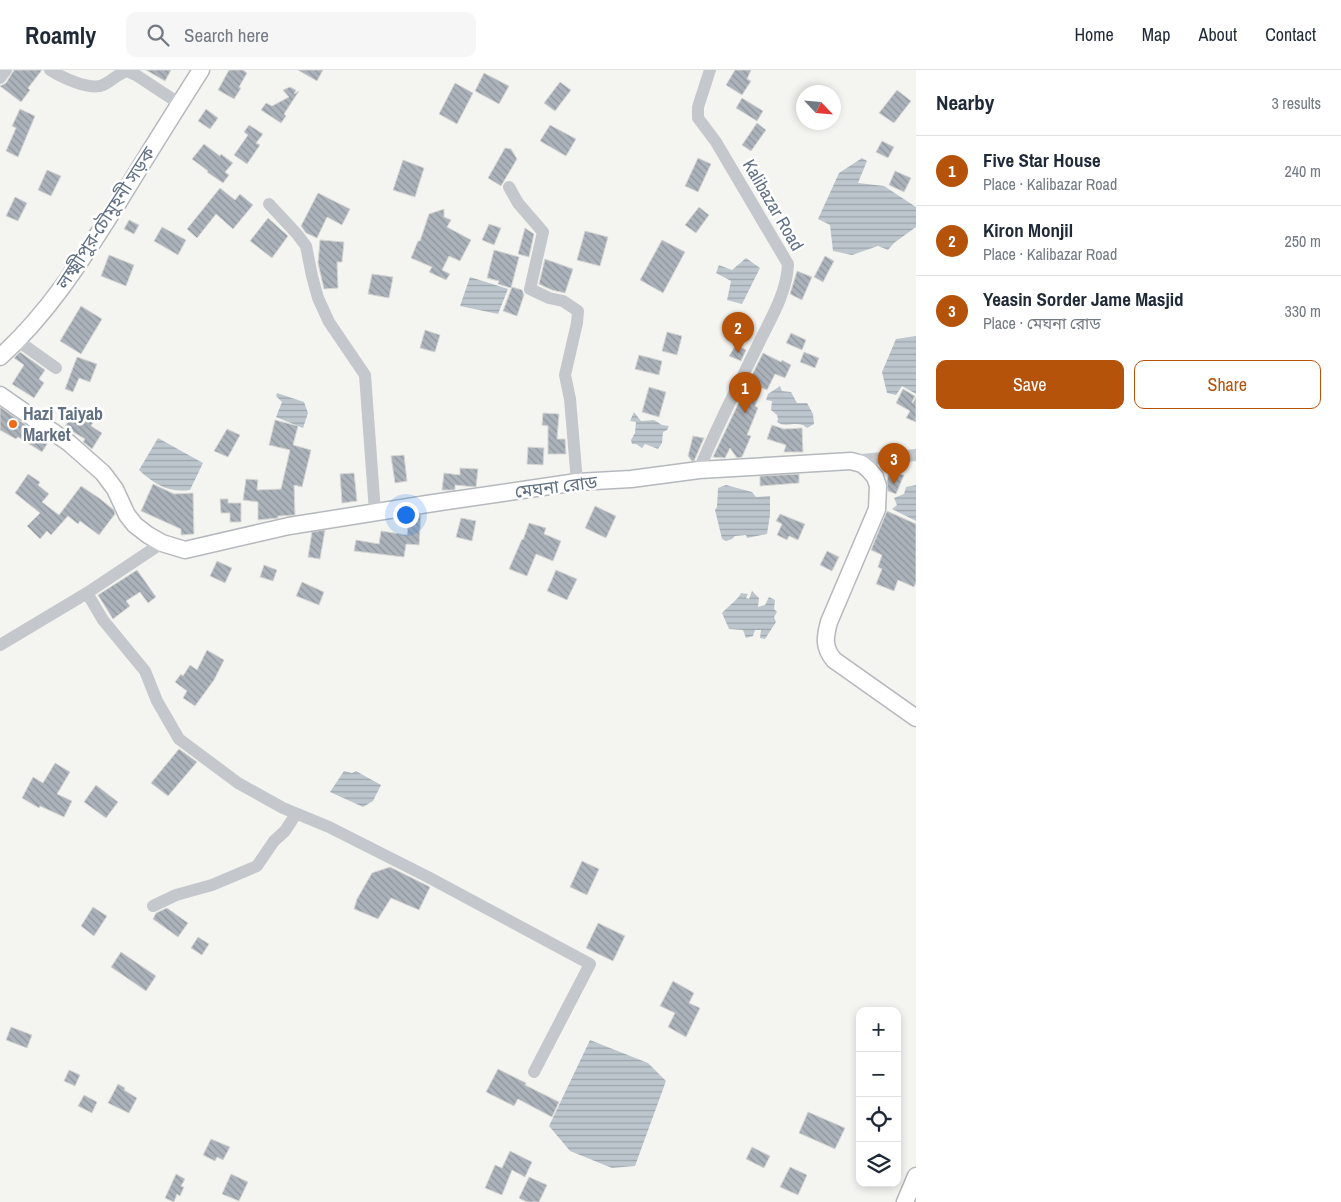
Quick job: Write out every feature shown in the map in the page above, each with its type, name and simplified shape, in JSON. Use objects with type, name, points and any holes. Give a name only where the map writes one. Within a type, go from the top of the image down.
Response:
[{"type":"main road","name":"লক্ষ্মীপুর-চৌমুহনী সড়ক","points":[[0,357],[18,341],[45,311],[79,264],[201,70]]},
{"type":"main road","name":"মেঘনা রোড","points":[[0,395],[69,442],[103,473],[115,489],[127,514],[135,525],[162,543],[185,550],[290,526],[577,482],[631,479],[699,470],[851,460]]},
{"type":"main road","points":[[851,460],[862,464],[875,477],[878,486],[877,509],[874,520],[829,622],[825,646],[834,660],[916,718]]},
{"type":"main road","points":[[905,1202],[916,1176]]},
{"type":"street","points":[[0,78],[6,70]]},
{"type":"street","points":[[50,70],[64,78],[91,87],[100,87],[110,82],[117,74],[126,71],[136,75],[180,104]]},
{"type":"street","name":"Kalibazar Road","points":[[699,470],[776,307],[785,285],[788,264],[716,142],[698,118],[698,107],[710,70]]},
{"type":"street","points":[[509,187],[518,203],[543,232],[530,289],[549,298],[564,301],[578,311],[565,375],[570,399],[577,482]]},
{"type":"street","points":[[269,204],[306,246],[318,298],[325,314],[365,375],[376,512]]},
{"type":"street","points":[[18,341],[56,368]]},
{"type":"street","points":[[851,460],[916,455]]},
{"type":"street","points":[[0,645],[87,593],[162,543]]},
{"type":"street","points":[[87,593],[103,620],[145,671],[157,701],[179,739],[238,783],[296,814],[329,828],[428,877],[590,964],[534,1072]]},
{"type":"street","points":[[152,906],[176,895],[218,882],[257,866],[296,814]]},
{"type":"shaded area","points":[[862,158],[867,161],[858,183],[884,186],[916,207],[916,227],[894,243],[888,250],[878,246],[852,255],[833,251],[830,225],[818,219],[839,173]]},
{"type":"shaded area","points":[[746,258],[760,268],[742,304],[727,300],[731,281],[716,273],[719,265],[732,270]]},
{"type":"shaded area","points":[[470,277],[508,289],[498,314],[460,306]]},
{"type":"shaded area","points":[[916,336],[916,394],[902,386],[896,395],[887,393],[882,372],[896,339]]},
{"type":"shaded area","points":[[780,386],[782,391],[791,392],[797,403],[807,403],[813,414],[814,424],[807,428],[800,424],[785,425],[777,422],[777,415],[771,410],[772,401],[766,400],[768,394]]},
{"type":"shaded area","points":[[277,393],[304,402],[308,413],[303,428],[276,417],[282,402],[276,396]]},
{"type":"shaded area","points":[[634,412],[641,421],[654,420],[662,425],[669,426],[663,432],[662,443],[658,449],[645,444],[642,448],[632,444],[631,440],[635,433],[636,422],[630,421]]},
{"type":"shaded area","points":[[158,438],[203,463],[190,490],[168,489],[139,470]]},
{"type":"shaded area","points":[[726,485],[752,492],[756,497],[770,496],[767,534],[747,538],[746,535],[735,536],[726,541],[722,539],[715,510],[717,507],[718,488]]},
{"type":"shaded area","points":[[916,485],[916,521],[892,509],[897,505],[894,498],[904,494],[906,487]]},
{"type":"shaded area","points":[[752,591],[759,598],[758,607],[765,605],[769,597],[775,600],[774,609],[777,612],[774,617],[776,622],[765,639],[760,638],[761,630],[755,630],[753,636],[746,638],[743,630],[729,629],[722,613],[741,593],[748,594],[746,598],[749,599]]},
{"type":"shaded area","points":[[344,771],[352,773],[356,771],[381,785],[373,801],[363,807],[330,792]]},
{"type":"shaded area","points":[[590,1040],[648,1063],[666,1081],[635,1166],[612,1168],[570,1151],[549,1126]]},
{"type":"building","points":[[14,70],[42,70],[28,88],[30,90],[21,102],[0,86],[6,83]]},
{"type":"building","points":[[146,70],[171,70],[165,81]]},
{"type":"building","points":[[229,70],[243,70],[247,73],[234,99],[218,90]]},
{"type":"building","points":[[298,70],[323,70],[317,81]]},
{"type":"building","points":[[735,70],[751,70],[747,79],[751,81],[742,95],[726,85]]},
{"type":"building","points":[[484,73],[509,86],[499,104],[475,91]]},
{"type":"building","points":[[560,82],[571,90],[555,111],[544,103]]},
{"type":"building","points":[[455,83],[473,93],[457,124],[439,114]]},
{"type":"building","points":[[290,87],[296,90],[294,94],[299,91],[284,114],[286,116],[281,123],[261,110],[266,103],[272,106],[289,97],[283,90]]},
{"type":"building","points":[[897,90],[911,101],[894,123],[879,113]]},
{"type":"building","points":[[742,98],[763,111],[757,121],[736,108]]},
{"type":"building","points":[[20,109],[35,116],[18,157],[6,151],[16,128],[12,126]]},
{"type":"building","points":[[206,109],[218,118],[210,129],[198,121]]},
{"type":"building","points":[[757,123],[766,130],[751,151],[742,145]]},
{"type":"building","points":[[249,125],[263,134],[256,143],[260,145],[247,164],[234,155],[248,135],[244,132]]},
{"type":"building","points":[[550,125],[576,139],[566,156],[540,141]]},
{"type":"building","points":[[882,141],[894,147],[888,158],[876,152]]},
{"type":"building","points":[[204,144],[233,163],[225,172],[229,175],[223,183],[192,159]]},
{"type":"building","points":[[505,148],[511,149],[517,159],[501,186],[488,178]]},
{"type":"building","points":[[698,158],[711,164],[698,192],[685,186]]},
{"type":"building","points":[[403,160],[424,168],[415,197],[393,190]]},
{"type":"building","points":[[47,170],[61,176],[51,196],[38,190]]},
{"type":"building","points":[[895,171],[911,178],[904,192],[889,185]]},
{"type":"building","points":[[220,188],[235,200],[240,194],[253,205],[233,229],[216,214],[197,238],[187,229]]},
{"type":"building","points":[[318,193],[350,209],[342,225],[327,217],[317,238],[306,233],[301,226]]},
{"type":"building","points":[[15,197],[27,203],[18,221],[6,216]]},
{"type":"building","points":[[699,207],[709,215],[696,233],[685,225]]},
{"type":"building","points":[[444,209],[444,217],[451,220],[447,227],[471,240],[460,261],[449,256],[442,270],[450,274],[446,280],[429,272],[432,267],[411,258],[418,241],[420,241],[429,214]]},
{"type":"building","points":[[268,218],[288,236],[272,258],[250,241]]},
{"type":"building","points":[[129,220],[139,225],[134,234],[124,229]]},
{"type":"building","points":[[489,224],[501,228],[494,245],[482,240]]},
{"type":"building","points":[[162,227],[186,240],[178,255],[154,241]]},
{"type":"building","points":[[525,228],[534,234],[529,257],[518,254]]},
{"type":"building","points":[[585,231],[608,237],[600,266],[577,260]]},
{"type":"building","points":[[320,240],[344,242],[342,262],[337,262],[338,288],[324,289],[318,263]]},
{"type":"building","points":[[662,240],[685,252],[663,293],[640,280]]},
{"type":"building","points":[[494,250],[519,257],[511,288],[498,284],[499,281],[487,278]]},
{"type":"building","points":[[109,255],[134,265],[126,286],[101,276]]},
{"type":"building","points":[[825,256],[834,261],[823,282],[814,277]]},
{"type":"building","points":[[545,259],[573,269],[565,293],[539,284]]},
{"type":"building","points":[[797,271],[812,277],[802,300],[790,294]]},
{"type":"building","points":[[372,274],[393,277],[389,298],[368,294]]},
{"type":"building","points":[[512,287],[522,290],[524,295],[517,316],[503,311]]},
{"type":"building","points":[[81,306],[102,319],[81,354],[60,341]]},
{"type":"building","points":[[425,330],[440,335],[435,352],[420,348]]},
{"type":"building","points":[[667,332],[682,336],[677,355],[662,351]]},
{"type":"building","points":[[791,333],[806,340],[802,350],[786,343]]},
{"type":"building","points":[[736,345],[746,350],[741,361],[729,356]]},
{"type":"building","points":[[20,352],[45,370],[39,379],[44,383],[34,398],[12,384],[24,365],[14,358]]},
{"type":"building","points":[[804,352],[819,358],[815,368],[800,362]]},
{"type":"building","points":[[763,353],[791,365],[785,378],[775,374],[767,390],[762,388],[755,406],[758,408],[747,435],[751,436],[742,457],[737,458],[730,448],[725,458],[713,457],[740,400],[743,401],[751,382],[749,381]]},
{"type":"building","points":[[639,355],[662,361],[659,375],[635,369]]},
{"type":"building","points":[[77,357],[97,364],[90,382],[79,378],[73,392],[65,389]]},
{"type":"building","points":[[649,387],[666,392],[659,417],[642,412]]},
{"type":"building","points":[[903,389],[915,396],[913,403],[916,397],[916,422],[906,418],[910,411],[896,403]]},
{"type":"building","points":[[0,407],[49,441],[42,452],[18,437],[16,439],[0,430]]},
{"type":"building","points":[[74,411],[93,422],[91,426],[102,433],[92,449],[83,442],[85,439],[65,427]]},
{"type":"building","points":[[543,413],[559,414],[557,439],[565,439],[566,454],[548,454],[548,426],[542,425]]},
{"type":"building","points":[[275,420],[298,426],[293,445],[311,450],[302,487],[294,485],[295,515],[258,520],[258,502],[243,500],[246,479],[258,480],[257,490],[281,489],[290,450],[269,445]]},
{"type":"building","points":[[772,425],[784,429],[802,428],[803,452],[784,452],[786,445],[767,439]]},
{"type":"building","points":[[227,429],[240,435],[228,457],[214,451]]},
{"type":"building","points":[[693,436],[704,438],[694,461],[692,461],[688,456]]},
{"type":"building","points":[[528,447],[544,448],[543,465],[527,464]]},
{"type":"building","points":[[404,455],[407,481],[395,483],[391,456]]},
{"type":"building","points":[[460,468],[478,469],[476,487],[455,485],[455,490],[442,490],[444,473],[460,475]]},
{"type":"building","points":[[889,471],[904,475],[896,494],[888,491]]},
{"type":"building","points":[[354,473],[357,501],[342,503],[340,474]]},
{"type":"building","points":[[28,474],[40,482],[38,485],[49,494],[42,502],[59,515],[81,486],[114,510],[115,514],[99,535],[80,521],[78,524],[68,516],[51,535],[47,531],[40,539],[27,526],[40,513],[15,493]]},
{"type":"building","points":[[799,474],[799,483],[760,486],[760,476]]},
{"type":"building","points":[[153,484],[174,494],[193,493],[194,534],[181,535],[181,529],[141,511]]},
{"type":"building","points":[[220,499],[228,499],[228,503],[241,503],[241,522],[230,522],[230,513],[221,513]]},
{"type":"building","points":[[595,506],[616,516],[606,538],[585,528]]},
{"type":"building","points":[[887,511],[916,524],[916,582],[914,587],[898,580],[894,591],[876,584],[882,569],[878,567],[882,555],[871,550]]},
{"type":"building","points":[[780,514],[805,524],[798,540],[789,536],[787,540],[777,535],[782,524],[776,521]]},
{"type":"building","points":[[421,515],[419,545],[406,544],[404,557],[354,551],[356,540],[379,544],[381,531],[407,535],[409,517]]},
{"type":"building","points":[[461,518],[476,521],[472,541],[456,537]]},
{"type":"building","points":[[529,523],[546,528],[544,534],[561,541],[553,561],[536,554],[527,576],[509,569]]},
{"type":"building","points":[[325,530],[320,559],[308,557],[312,532]]},
{"type":"building","points":[[827,551],[839,557],[832,571],[820,565]]},
{"type":"building","points":[[217,561],[232,568],[225,583],[210,576]]},
{"type":"building","points":[[264,565],[277,570],[273,581],[260,577]]},
{"type":"building","points":[[137,570],[156,597],[148,603],[140,592],[126,601],[130,606],[113,619],[98,595]]},
{"type":"building","points":[[556,570],[577,579],[567,600],[547,591]]},
{"type":"building","points":[[302,582],[324,592],[319,605],[296,596]]},
{"type":"building","points":[[207,650],[224,660],[214,680],[195,706],[183,698],[187,691],[175,682],[181,674],[183,676],[190,665],[197,670]]},
{"type":"building","points":[[179,749],[197,762],[168,796],[151,783]]},
{"type":"building","points":[[55,763],[70,772],[57,794],[72,801],[64,817],[40,806],[39,808],[22,798],[33,777],[43,783]]},
{"type":"building","points":[[96,785],[118,802],[106,818],[84,802]]},
{"type":"building","points":[[582,861],[599,869],[587,895],[570,887]]},
{"type":"building","points":[[390,867],[430,887],[419,910],[391,898],[378,919],[354,909],[357,899],[372,873]]},
{"type":"building","points":[[93,907],[107,916],[94,936],[81,926]]},
{"type":"building","points":[[167,908],[188,923],[178,937],[153,919],[156,913]]},
{"type":"building","points":[[598,923],[625,936],[613,961],[586,948]]},
{"type":"building","points":[[198,937],[209,944],[202,955],[191,948]]},
{"type":"building","points":[[121,952],[156,976],[146,991],[111,967]]},
{"type":"building","points":[[673,981],[694,993],[689,1003],[700,1008],[686,1037],[668,1027],[675,1013],[660,1006]]},
{"type":"building","points":[[11,1027],[32,1035],[27,1048],[6,1040]]},
{"type":"building","points":[[498,1069],[559,1102],[552,1117],[518,1099],[514,1106],[486,1092]]},
{"type":"building","points":[[69,1070],[80,1075],[75,1086],[64,1081]]},
{"type":"building","points":[[118,1084],[137,1098],[129,1113],[108,1103]]},
{"type":"building","points":[[84,1095],[97,1102],[92,1113],[78,1106]]},
{"type":"building","points":[[808,1112],[845,1128],[835,1149],[799,1133]]},
{"type":"building","points":[[211,1139],[230,1147],[223,1160],[217,1157],[215,1161],[203,1155]]},
{"type":"building","points":[[752,1147],[770,1156],[764,1168],[746,1159]]},
{"type":"building","points":[[510,1151],[532,1162],[525,1177],[512,1170],[502,1195],[485,1188],[495,1165],[502,1168]]},
{"type":"building","points":[[790,1167],[807,1175],[798,1195],[780,1187]]},
{"type":"building","points":[[176,1174],[185,1179],[181,1186],[184,1187],[180,1196],[177,1194],[174,1202],[165,1198]]},
{"type":"building","points":[[231,1174],[248,1182],[239,1201],[222,1194]]},
{"type":"building","points":[[529,1177],[547,1185],[539,1202],[527,1202],[519,1198]]},
{"type":"place","name":"Kiron Monjil","points":[[738,353]]},
{"type":"place","name":"Five Star House","points":[[745,413]]},
{"type":"place","name":"Hazi Taiyab Market","points":[[13,424]]},
{"type":"place","name":"Yeasin Sorder Jame Masjid","points":[[894,484]]}]
